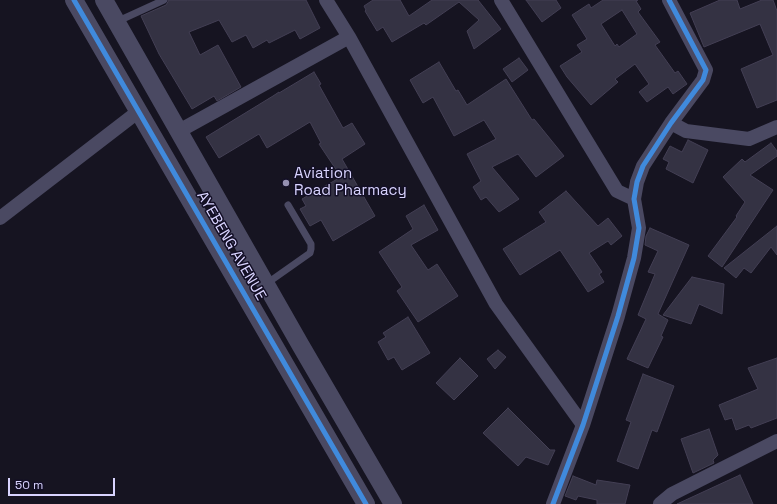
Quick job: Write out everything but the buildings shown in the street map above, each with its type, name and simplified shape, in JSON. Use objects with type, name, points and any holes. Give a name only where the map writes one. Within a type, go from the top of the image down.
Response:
[{"type":"street","name":"AYEBENG AVENUE","points":[[74,0],[366,504]]},
{"type":"street","name":"AYEBENG AVENUE","points":[[104,0],[393,504]]},
{"type":"street","points":[[326,0],[349,37],[496,304],[583,425]]},
{"type":"street","points":[[500,0],[617,191],[634,199]]},
{"type":"street","points":[[553,504],[583,425],[618,316],[634,258],[638,228],[634,199],[637,182],[643,166],[671,123],[703,80],[706,70],[670,0]]},
{"type":"street","points":[[179,130],[349,37]]},
{"type":"street","points":[[0,218],[139,111]]},
{"type":"street","points":[[671,123],[686,131],[749,139],[777,127]]},
{"type":"street","points":[[660,504],[672,494],[777,441]]},
{"type":"lane","points":[[116,22],[164,0]]},
{"type":"lane","points":[[266,284],[310,253],[311,250],[311,244],[288,205]]},
{"type":"cycle path","points":[[74,0],[366,504]]},
{"type":"cycle path","points":[[553,504],[583,425],[618,316],[634,258],[639,228],[634,199],[637,182],[643,166],[671,123],[703,80],[706,70],[669,0]]},
{"type":"place","name":"Aviation Road Pharmacy","points":[[286,183]]}]
